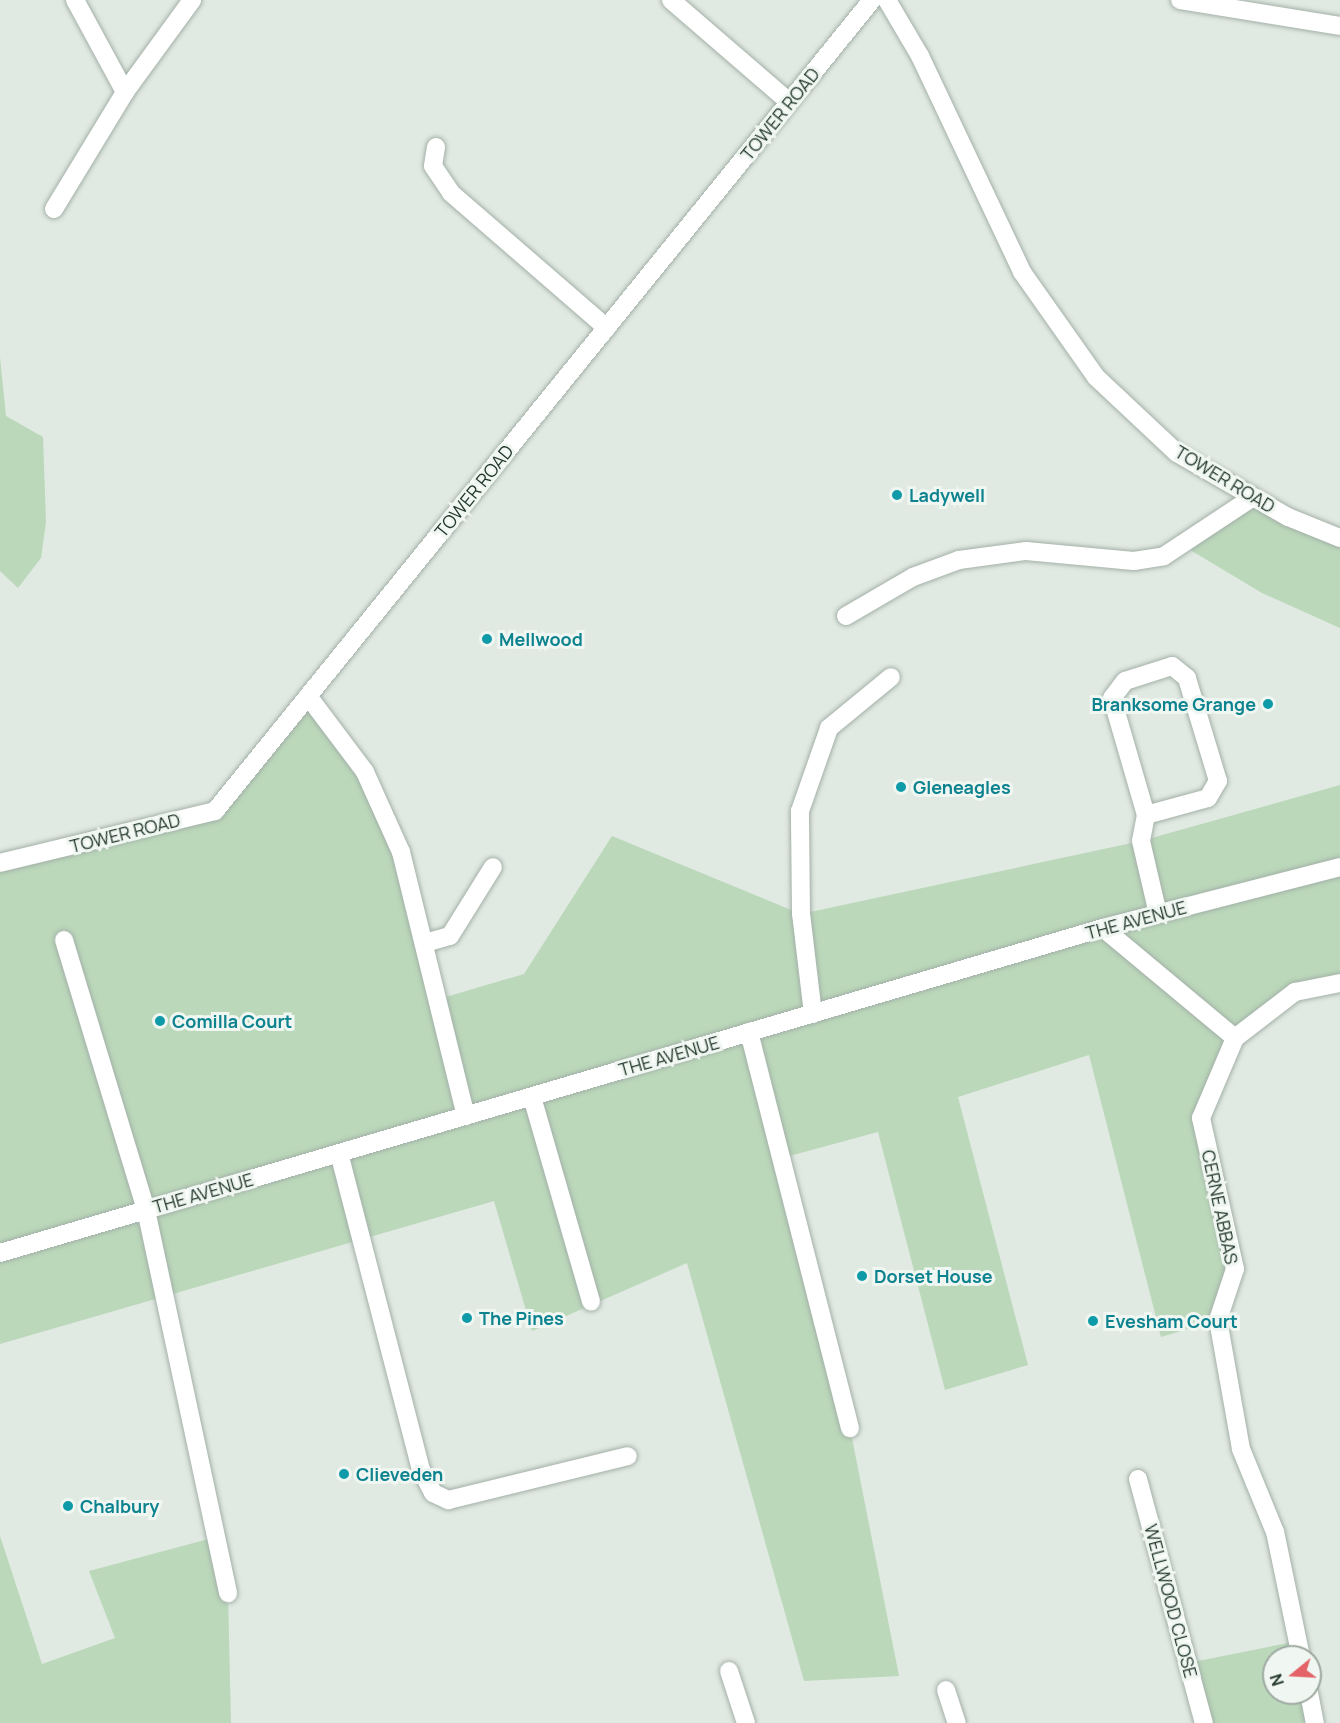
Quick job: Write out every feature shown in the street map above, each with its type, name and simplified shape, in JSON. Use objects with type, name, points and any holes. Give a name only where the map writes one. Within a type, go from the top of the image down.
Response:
[{"type":"street","points":[[75,0],[125,92]]},
{"type":"street","points":[[54,209],[125,92],[192,0]]},
{"type":"street","points":[[671,0],[789,102]]},
{"type":"street","name":"TOWER ROAD","points":[[0,863],[215,811],[872,0]]},
{"type":"street","name":"TOWER ROAD","points":[[887,0],[920,56],[1022,273],[1096,377],[1177,453],[1252,497],[1340,538]]},
{"type":"street","points":[[1180,0],[1340,26]]},
{"type":"street","points":[[436,147],[433,166],[451,193],[607,328]]},
{"type":"street","points":[[846,616],[913,578],[959,560],[1026,551],[1134,561],[1164,556],[1252,497]]},
{"type":"street","points":[[1146,815],[1208,798],[1218,781],[1186,678],[1172,666],[1125,681],[1112,698],[1146,815],[1141,841],[1158,914]]},
{"type":"street","points":[[813,1014],[801,914],[800,811],[828,728],[891,677]]},
{"type":"street","points":[[308,696],[365,772],[401,852],[466,1116]]},
{"type":"street","points":[[424,943],[450,936],[493,867]]},
{"type":"street","name":"THE AVENUE","points":[[0,1253],[1103,928],[1340,867]]},
{"type":"street","points":[[1103,928],[1235,1038]]},
{"type":"street","points":[[64,940],[146,1210],[228,1593]]},
{"type":"street","name":"CERNE ABBAS","points":[[1299,1645],[1275,1532],[1241,1449],[1218,1320],[1235,1269],[1201,1118],[1235,1038],[1295,992],[1340,982]]},
{"type":"street","points":[[749,1032],[850,1428]]},
{"type":"street","points":[[532,1096],[591,1302]]},
{"type":"street","points":[[339,1153],[421,1470],[433,1493],[448,1500],[628,1456]]},
{"type":"street","name":"WELLWOOD CLOSE","points":[[1138,1479],[1204,1723]]},
{"type":"street","points":[[729,1671],[746,1723]]},
{"type":"street","points":[[946,1690],[957,1723]]},
{"type":"street","points":[[1311,1705],[1315,1723]]},
{"type":"green space","points":[[0,357],[6,416],[43,437],[46,522],[41,558],[18,588],[0,571]]},
{"type":"green space","points":[[1253,497],[1340,538],[1340,628],[1262,593],[1182,545]]},
{"type":"green space","points":[[308,696],[365,772],[401,852],[439,999],[524,974],[612,836],[801,914],[1141,841],[1340,785],[1340,983],[1295,992],[1236,1038],[1201,1117],[1235,1269],[1218,1320],[1161,1337],[1089,1055],[958,1097],[1028,1365],[945,1390],[878,1132],[782,1158],[850,1428],[899,1676],[804,1681],[687,1263],[532,1331],[494,1201],[0,1344],[0,863],[215,811]]},
{"type":"green space","points":[[0,1536],[42,1664],[115,1638],[89,1571],[216,1537],[228,1593],[231,1723],[0,1723]]},
{"type":"green space","points":[[1298,1641],[1299,1645],[1278,1645]]},
{"type":"green space","points":[[1262,1648],[1262,1705],[1311,1705],[1315,1723],[1204,1723],[1188,1663]]},
{"type":"place","name":"Ladywell","points":[[897,495]]},
{"type":"place","name":"Mellwood","points":[[487,639]]},
{"type":"place","name":"Branksome Grange","points":[[1268,704]]},
{"type":"place","name":"Gleneagles","points":[[901,787]]},
{"type":"place","name":"Comilla Court","points":[[160,1021]]},
{"type":"place","name":"Dorset House","points":[[862,1276]]},
{"type":"place","name":"The Pines","points":[[467,1318]]},
{"type":"place","name":"Evesham Court","points":[[1093,1321]]},
{"type":"place","name":"Clieveden","points":[[344,1474]]},
{"type":"place","name":"Chalbury","points":[[68,1506]]}]
